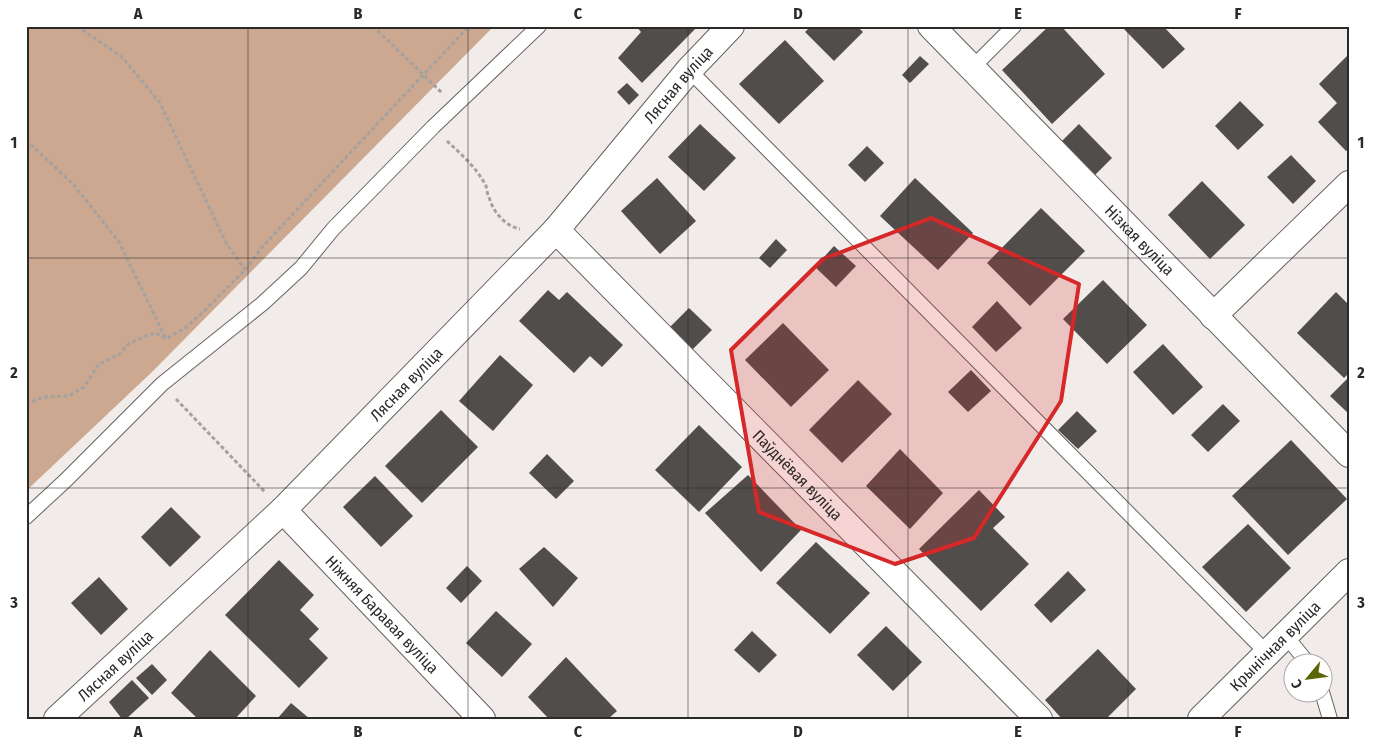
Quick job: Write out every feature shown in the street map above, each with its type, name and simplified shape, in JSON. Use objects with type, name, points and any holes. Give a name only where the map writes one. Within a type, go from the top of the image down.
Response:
[{"type":"street","name":"Лясная вуліца","points":[[57,719],[283,510],[556,230],[689,70],[731,26]]},
{"type":"street","name":"Нізкая вуліца","points":[[931,26],[1349,454]]},
{"type":"street","points":[[1213,316],[1349,184]]},
{"type":"street","name":"Паўднёвая вуліца","points":[[556,230],[1039,719]]},
{"type":"street","name":"Ніжняя Баравая вуліца","points":[[283,510],[482,719]]},
{"type":"street","name":"Крынічная вуліца","points":[[1201,719],[1349,572]]},
{"type":"lane","points":[[26,517],[65,481],[162,384],[262,304],[301,268],[333,229],[433,127],[539,26]]},
{"type":"lane","points":[[972,68],[1014,26]]},
{"type":"lane","points":[[689,70],[1267,653]]},
{"type":"lane","points":[[1286,635],[1299,652]]},
{"type":"lane","points":[[1325,702],[1330,719]]},
{"type":"path","points":[[77,26],[123,58],[160,103],[226,243],[245,270]]},
{"type":"path","points":[[373,26],[455,105]]},
{"type":"path","points":[[166,339],[185,328],[245,270],[263,246],[469,26]]},
{"type":"path","points":[[433,127],[468,162],[486,187],[489,198],[499,217],[512,228],[556,230]]},
{"type":"path","points":[[26,140],[74,185],[119,242],[166,339]]},
{"type":"path","points":[[26,404],[43,396],[69,396],[84,387],[99,364],[120,354],[127,345],[143,337],[156,332],[166,339]]},
{"type":"path","points":[[162,384],[283,510]]},
{"type":"highlighted area","points":[[931,218],[1079,284],[1061,401],[974,538],[895,564],[759,512],[731,350],[823,259]]},
{"type":"shaded area","points":[[26,26],[494,26],[152,372],[26,491]]},
{"type":"building","points":[[636,26],[698,26],[642,83],[618,58],[641,32]]},
{"type":"building","points":[[811,26],[857,26],[863,32],[834,61],[805,32]]},
{"type":"building","points":[[1049,26],[1061,26],[1105,74],[1052,124],[1002,70]]},
{"type":"building","points":[[1121,26],[1163,26],[1185,49],[1163,69]]},
{"type":"building","points":[[785,40],[824,81],[779,124],[739,84]]},
{"type":"building","points":[[1349,54],[1349,149],[1346,151],[1318,122],[1337,103],[1319,84]]},
{"type":"building","points":[[920,56],[929,64],[910,83],[902,75]]},
{"type":"building","points":[[627,83],[639,95],[629,105],[617,92]]},
{"type":"building","points":[[1240,101],[1264,125],[1238,150],[1215,126]]},
{"type":"building","points":[[700,124],[736,158],[704,191],[668,157]]},
{"type":"building","points":[[1079,124],[1112,158],[1092,178],[1059,144]]},
{"type":"building","points":[[867,146],[884,163],[865,182],[848,165]]},
{"type":"building","points":[[1291,155],[1316,181],[1293,204],[1267,177]]},
{"type":"building","points":[[657,178],[696,221],[660,254],[621,211]]},
{"type":"building","points":[[915,178],[973,233],[938,270],[880,216]]},
{"type":"building","points":[[1202,181],[1245,225],[1210,259],[1168,215]]},
{"type":"building","points":[[1041,208],[1085,251],[1030,306],[987,263]]},
{"type":"building","points":[[776,239],[787,250],[770,268],[759,258]]},
{"type":"building","points":[[834,246],[856,266],[836,287],[815,267]]},
{"type":"building","points":[[1103,280],[1147,325],[1107,364],[1063,319]]},
{"type":"building","points":[[548,290],[559,300],[567,292],[623,345],[602,367],[590,356],[574,373],[519,321]]},
{"type":"building","points":[[1336,292],[1349,305],[1349,373],[1344,378],[1297,333]]},
{"type":"building","points":[[997,301],[1022,328],[996,352],[972,327]]},
{"type":"building","points":[[689,308],[712,330],[692,350],[669,328]]},
{"type":"building","points":[[783,323],[829,370],[791,407],[745,360]]},
{"type":"building","points":[[1163,344],[1203,387],[1173,415],[1133,372]]},
{"type":"building","points":[[500,355],[533,385],[493,431],[459,401]]},
{"type":"building","points":[[971,370],[991,391],[968,412],[948,392]]},
{"type":"building","points":[[1349,377],[1349,414],[1330,396]]},
{"type":"building","points":[[858,380],[892,414],[842,463],[809,430]]},
{"type":"building","points":[[1223,404],[1240,421],[1208,452],[1191,435]]},
{"type":"building","points":[[441,410],[478,447],[422,503],[385,466]]},
{"type":"building","points":[[1077,411],[1097,431],[1078,449],[1058,430]]},
{"type":"building","points":[[699,425],[742,467],[699,512],[655,470]]},
{"type":"building","points":[[1291,440],[1347,499],[1288,555],[1232,496]]},
{"type":"building","points":[[900,449],[943,493],[910,529],[866,486]]},
{"type":"building","points":[[547,454],[574,481],[556,499],[529,473]]},
{"type":"building","points":[[748,475],[801,530],[761,572],[705,513]]},
{"type":"building","points":[[375,476],[413,516],[381,547],[343,507]]},
{"type":"building","points":[[979,490],[1005,517],[993,528],[1029,564],[981,611],[919,549]]},
{"type":"building","points":[[171,507],[201,537],[170,567],[141,537]]},
{"type":"building","points":[[1248,524],[1291,568],[1246,612],[1202,567]]},
{"type":"building","points":[[816,542],[870,593],[830,634],[776,583]]},
{"type":"building","points":[[544,547],[578,578],[553,607],[519,569]]},
{"type":"building","points":[[279,560],[314,595],[300,610],[319,629],[309,639],[328,658],[299,688],[225,615]]},
{"type":"building","points":[[467,566],[482,581],[461,603],[446,588]]},
{"type":"building","points":[[1068,571],[1086,590],[1051,623],[1034,605]]},
{"type":"building","points":[[99,577],[128,609],[101,635],[71,603]]},
{"type":"building","points":[[496,611],[532,644],[502,677],[466,643]]},
{"type":"building","points":[[886,626],[922,662],[893,691],[857,655]]},
{"type":"building","points":[[752,631],[777,655],[759,673],[734,650]]},
{"type":"building","points":[[1098,649],[1136,689],[1106,719],[1062,719],[1045,700]]},
{"type":"building","points":[[210,650],[256,696],[235,719],[198,719],[171,693]]},
{"type":"building","points":[[566,657],[617,711],[608,719],[549,719],[528,697]]},
{"type":"building","points":[[152,664],[167,680],[152,695],[136,678]]},
{"type":"building","points":[[132,680],[149,698],[126,719],[122,719],[109,702]]},
{"type":"building","points":[[291,703],[310,719],[277,719]]}]
